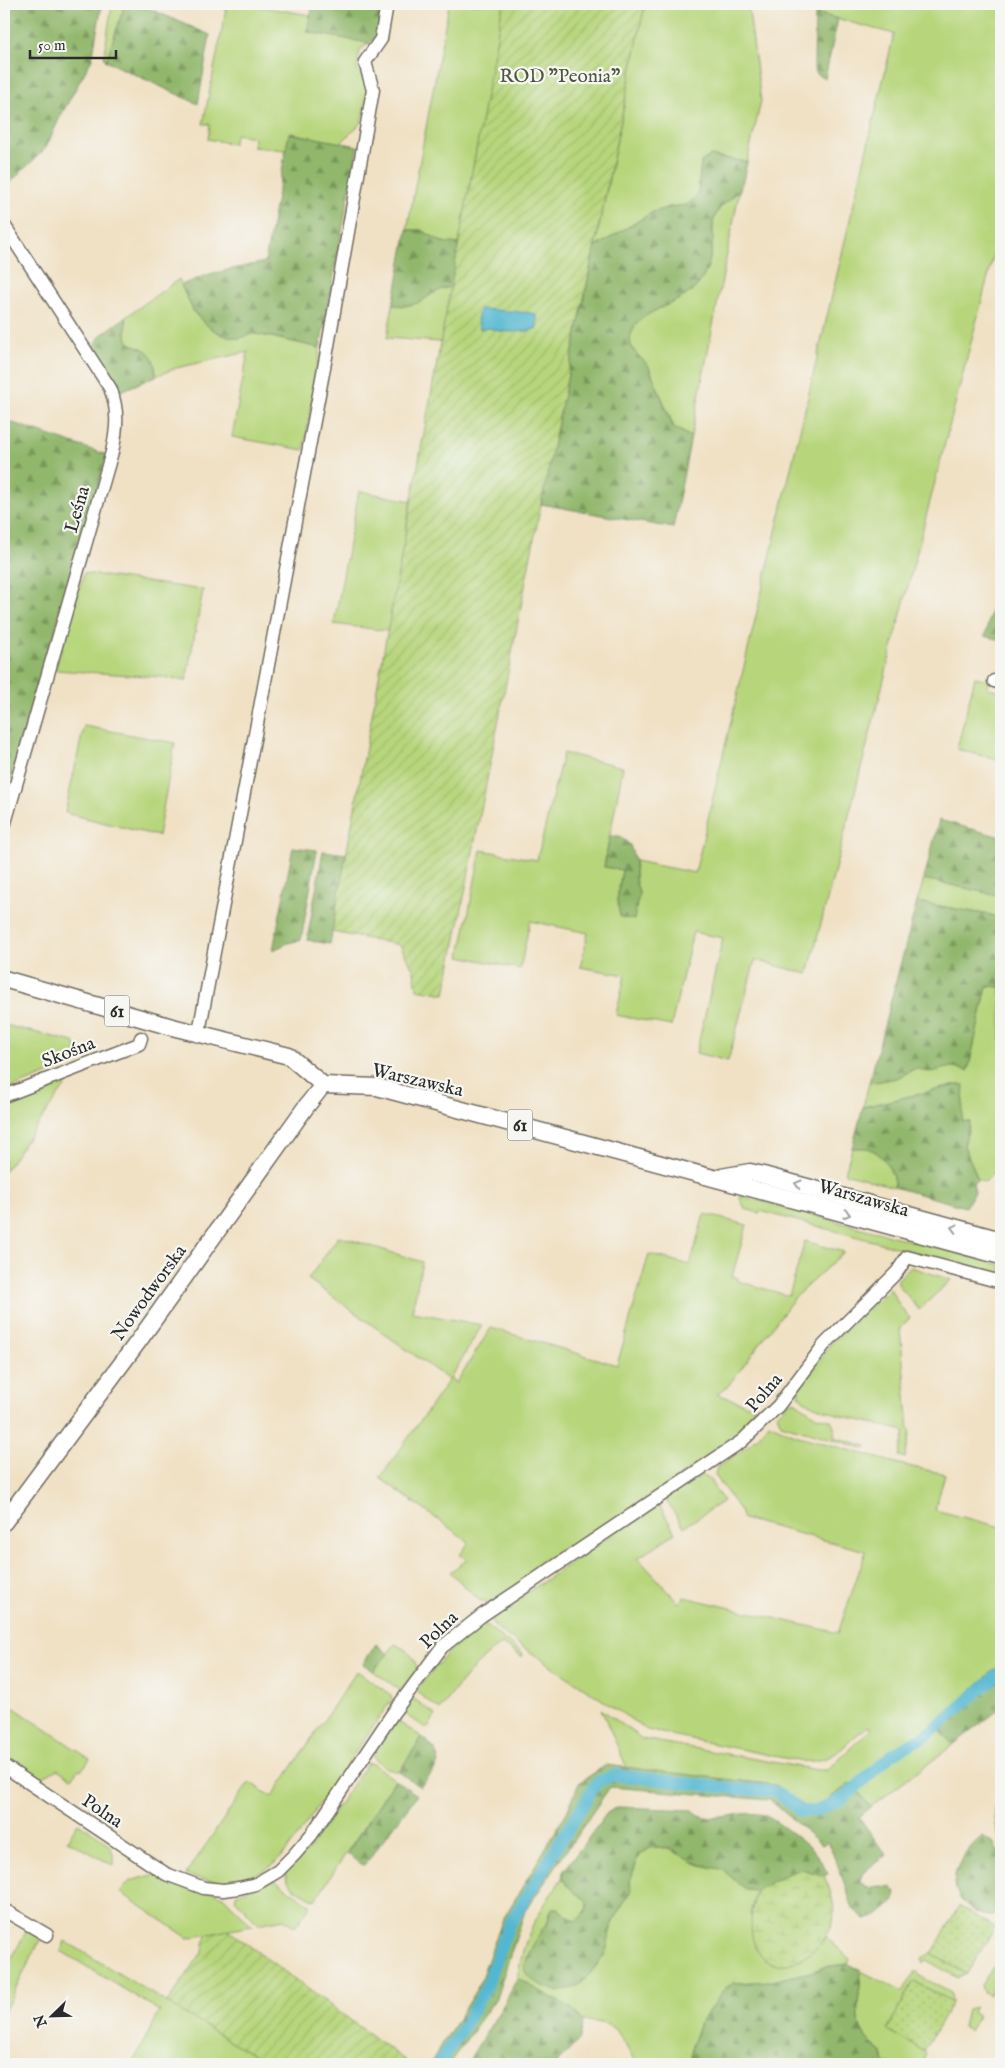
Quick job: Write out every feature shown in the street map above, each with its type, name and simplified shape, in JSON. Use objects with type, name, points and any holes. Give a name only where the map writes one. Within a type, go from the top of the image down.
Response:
[{"type":"main road","name":"61","points":[[4,979],[172,1026],[289,1056],[324,1085]]},
{"type":"main road","name":"Warszawska","points":[[324,1085],[377,1087],[1001,1256]]},
{"type":"main road","name":"Nowodworska","points":[[4,1522],[140,1339],[305,1108],[324,1085]]},
{"type":"main road","name":"Warszawska","points":[[715,1178],[750,1172],[1001,1240]]},
{"type":"street","points":[[199,1032],[326,357],[372,96],[372,87],[365,68],[365,62],[381,40],[387,4]]},
{"type":"street","name":"Leśna","points":[[4,226],[110,388],[116,402],[117,419],[112,452],[4,826]]},
{"type":"street","name":"Skośna","points":[[4,1096],[139,1044],[141,1038]]},
{"type":"street","name":"Polna","points":[[4,1766],[166,1874],[187,1883],[204,1888],[222,1890],[239,1888],[267,1878],[289,1860],[312,1834],[393,1713],[442,1647],[481,1616],[742,1441],[778,1406],[834,1333],[896,1272],[907,1257],[1001,1282]]},
{"type":"street","points":[[4,1910],[47,1936]]},
{"type":"green space","points":[[4,4],[102,4],[92,59],[60,117],[46,148],[4,188]]},
{"type":"green space","points":[[112,4],[125,4],[106,61],[104,56]]},
{"type":"green space","points":[[125,4],[139,4],[210,35],[198,104],[106,61]]},
{"type":"green space","points":[[227,4],[245,4],[310,15],[307,32],[369,43],[360,50],[357,68],[369,86],[361,123],[341,143],[290,133],[286,150],[253,147],[254,137],[236,134],[233,144],[208,139],[210,124],[203,124]]},
{"type":"green space","points":[[313,4],[383,4],[377,38],[369,43],[307,32]]},
{"type":"green space","points":[[449,4],[503,4],[459,244],[442,242],[421,230],[407,230]]},
{"type":"green space","name":"ROD \"Peonia\"","points":[[503,4],[645,4],[541,504],[445,994],[417,989],[414,971],[400,945],[332,932]]},
{"type":"green space","points":[[645,4],[748,4],[761,101],[747,162],[710,156],[701,162],[698,194],[687,205],[653,212],[595,247]]},
{"type":"green space","points":[[782,4],[1001,4],[1001,226],[808,974],[755,960],[728,1061],[696,1053],[723,938],[693,932],[671,1026],[616,1015],[625,975],[580,967],[588,933],[530,921],[520,969],[460,956],[481,850],[537,860],[563,753],[623,767],[604,866],[622,870],[617,900],[639,893],[635,879],[635,861],[695,873],[894,34]]},
{"type":"green space","points":[[815,13],[838,19],[825,78],[819,76],[814,70]]},
{"type":"green space","points":[[289,133],[358,146],[320,348],[263,335],[253,334],[237,338],[216,331],[201,320],[190,304],[181,285],[209,274],[265,262]]},
{"type":"green space","points":[[710,156],[747,162],[740,188],[717,212],[714,219],[712,250],[706,272],[699,284],[687,295],[651,313],[636,324],[630,338],[632,348],[649,367],[673,427],[691,437],[673,528],[541,504],[595,247],[653,212],[687,205],[698,194],[701,162]]},
{"type":"green space","points":[[740,188],[691,437],[674,427],[649,367],[632,348],[630,338],[636,324],[643,318],[679,299],[699,284],[706,272],[710,258],[715,217],[723,205]]},
{"type":"green space","points":[[407,230],[421,230],[442,242],[459,244],[451,287],[435,292],[412,305],[393,305]]},
{"type":"green space","points":[[179,279],[194,313],[222,335],[239,338],[252,333],[320,348],[304,450],[232,437],[248,352],[176,368],[156,376],[154,365],[148,355],[128,341],[126,317]]},
{"type":"green space","points":[[451,287],[441,342],[387,338],[393,305],[406,306],[439,289]]},
{"type":"green space","points":[[126,317],[128,341],[147,351],[154,362],[156,376],[119,392],[93,348],[101,335]]},
{"type":"green space","points":[[4,420],[107,455],[4,803]]},
{"type":"green space","points":[[359,491],[411,501],[388,631],[334,624]]},
{"type":"green space","points":[[84,573],[203,590],[186,681],[161,677],[55,670]]},
{"type":"green space","points":[[1001,573],[1001,640],[985,636]]},
{"type":"green space","points":[[975,677],[989,680],[988,688],[1001,691],[1001,761],[957,749]]},
{"type":"green space","points":[[84,726],[175,743],[158,836],[65,813]]},
{"type":"green space","points":[[939,820],[1001,837],[1001,896],[924,879]]},
{"type":"green space","points":[[610,836],[620,836],[630,845],[635,861],[635,879],[639,893],[634,920],[620,917],[617,900],[622,870],[604,867]]},
{"type":"green space","points":[[293,847],[317,850],[301,940],[288,943],[273,950]]},
{"type":"green space","points":[[323,851],[346,854],[330,944],[307,940]]},
{"type":"green space","points":[[924,879],[1001,896],[1001,917],[917,902]]},
{"type":"green space","points":[[917,902],[1001,917],[1001,987],[987,986],[968,1071],[952,1067],[926,1072],[916,1068],[897,1078],[869,1083]]},
{"type":"green space","points":[[987,986],[1001,987],[1001,1165],[985,1182],[978,1179],[964,1146],[970,1122],[962,1121],[963,1090],[957,1085],[863,1107],[869,1083],[897,1078],[916,1068],[934,1071],[954,1067],[968,1071]]},
{"type":"green space","points":[[5,1025],[74,1042],[81,1061],[4,1091]]},
{"type":"green space","points":[[65,1079],[66,1085],[4,1172],[4,1102]]},
{"type":"green space","points":[[964,1085],[962,1121],[970,1122],[964,1146],[978,1179],[973,1183],[975,1192],[965,1207],[894,1187],[891,1171],[881,1156],[870,1149],[852,1148],[863,1107]]},
{"type":"green space","points":[[852,1148],[868,1148],[879,1154],[890,1170],[894,1187],[845,1173]]},
{"type":"green space","points":[[741,1196],[1001,1265],[1001,1275],[760,1211],[759,1213],[745,1209],[740,1198]]},
{"type":"green space","points":[[704,1214],[747,1225],[732,1276],[738,1278],[738,1281],[789,1296],[805,1241],[844,1252],[795,1297],[728,1386],[717,1394],[759,1409],[764,1413],[736,1438],[490,1603],[479,1600],[450,1572],[467,1560],[460,1555],[469,1542],[380,1478],[449,1380],[308,1279],[339,1236],[422,1262],[412,1312],[482,1325],[450,1379],[456,1383],[491,1328],[617,1365],[649,1254],[690,1265]]},
{"type":"green space","points":[[911,1267],[951,1280],[919,1310],[898,1284],[898,1279]]},
{"type":"green space","points":[[890,1289],[901,1308],[910,1318],[900,1328],[909,1430],[911,1431],[905,1458],[899,1456],[905,1431],[817,1407],[806,1402],[798,1391],[798,1388],[834,1340]]},
{"type":"green space","points":[[790,1401],[796,1402],[816,1416],[831,1420],[835,1429],[834,1437],[867,1446],[866,1449],[781,1424],[777,1414]]},
{"type":"green space","points":[[769,1423],[795,1435],[903,1465],[945,1474],[935,1510],[1001,1527],[1001,1664],[934,1723],[953,1745],[871,1807],[851,1783],[820,1805],[806,1808],[775,1785],[627,1768],[601,1709],[642,1739],[817,1770],[827,1770],[871,1729],[868,1726],[830,1757],[811,1761],[798,1761],[647,1730],[504,1634],[494,1625],[490,1618],[654,1506],[660,1506],[675,1533],[638,1558],[679,1603],[684,1597],[838,1633],[866,1551],[743,1519],[740,1511],[715,1475],[717,1467],[752,1442]]},
{"type":"green space","points":[[702,1475],[709,1479],[723,1501],[684,1527],[667,1502],[667,1497]]},
{"type":"green space","points":[[483,1623],[523,1654],[522,1657],[502,1644],[476,1665],[440,1710],[415,1691],[452,1648]]},
{"type":"green space","points":[[376,1644],[388,1654],[373,1671],[363,1664]]},
{"type":"green space","points":[[395,1644],[413,1657],[417,1671],[400,1690],[373,1671]]},
{"type":"green space","points":[[1001,1664],[1001,1708],[953,1745],[934,1723]]},
{"type":"green space","points":[[357,1671],[391,1695],[392,1699],[286,1852],[276,1862],[255,1875],[232,1881],[209,1881],[186,1874],[249,1782],[272,1797]]},
{"type":"green space","points":[[410,1696],[436,1715],[427,1729],[401,1711]]},
{"type":"green space","points":[[4,1701],[90,1759],[81,1771],[78,1770],[72,1778],[57,1769],[35,1778],[29,1777],[4,1760]]},
{"type":"green space","points":[[395,1722],[400,1723],[422,1737],[399,1772],[384,1766],[372,1755]]},
{"type":"green space","points":[[422,1737],[436,1751],[438,1762],[432,1773],[420,1787],[399,1772]]},
{"type":"green space","points":[[367,1763],[373,1764],[395,1780],[315,1900],[292,1885],[286,1877],[286,1872],[309,1849]]},
{"type":"green space","points":[[606,1765],[775,1785],[806,1808],[820,1805],[851,1783],[871,1807],[859,1817],[886,1855],[864,1872],[861,1881],[866,1888],[891,1887],[896,1893],[895,1898],[889,1907],[876,1915],[866,1919],[859,1915],[853,1908],[836,1860],[827,1842],[822,1845],[770,1800],[610,1787],[525,1911],[496,1998],[449,2064],[430,2064],[479,1985],[502,1921],[567,1812],[579,1783]]},
{"type":"green space","points":[[395,1780],[417,1795],[364,1866],[347,1853]]},
{"type":"green space","points":[[1001,1788],[1001,1844],[997,1830],[995,1809]]},
{"type":"green space","points":[[617,1807],[693,1810],[700,1815],[716,1818],[744,1814],[763,1815],[799,1838],[816,1854],[828,1874],[824,1876],[801,1869],[780,1877],[756,1891],[746,1890],[723,1870],[689,1860],[672,1849],[650,1848],[639,1855],[630,1881],[631,1891],[619,1910],[610,1931],[604,1956],[584,1981],[576,1987],[558,1992],[530,1978],[526,1973],[527,1959],[547,1924],[552,1908],[557,1908],[574,1921],[580,1918],[587,1910],[585,1900],[571,1890],[562,1878],[563,1872],[607,1813]]},
{"type":"green space","points":[[78,1823],[104,1840],[112,1851],[114,1866],[67,1840]]},
{"type":"green space","points":[[982,1836],[993,1843],[1001,1856],[1001,1899],[993,1916],[977,1913],[969,1908],[959,1896],[956,1888],[955,1880],[958,1866],[967,1852]]},
{"type":"green space","points":[[658,1847],[671,1850],[701,1865],[724,1870],[741,1886],[756,1891],[750,1914],[765,1960],[783,1964],[789,1963],[810,1952],[826,1937],[850,1959],[848,1964],[824,1967],[815,1971],[772,1981],[734,1983],[724,1989],[700,2023],[692,2044],[690,2064],[637,2064],[618,2032],[606,2024],[583,2021],[572,2009],[517,1978],[526,1941],[534,1922],[562,1878],[574,1892],[586,1900],[588,1907],[580,1919],[574,1921],[557,1908],[549,1912],[548,1922],[541,1930],[584,1981],[604,1956],[610,1931],[619,1910],[631,1891],[630,1881],[639,1855],[650,1848]]},
{"type":"green space","points":[[801,1869],[824,1876],[832,1900],[834,1913],[832,1925],[821,1943],[803,1958],[781,1965],[771,1963],[762,1957],[757,1950],[752,1934],[751,1916],[756,1891],[780,1877]]},
{"type":"green space","points":[[156,1874],[222,1895],[252,1926],[188,1938],[120,1892],[130,1881]]},
{"type":"green space","points":[[273,1880],[311,1905],[295,1927],[284,1919],[258,1924],[235,1899],[237,1894]]},
{"type":"green space","points":[[959,1906],[995,1927],[967,1974],[932,1954]]},
{"type":"green space","points":[[27,1930],[41,1938],[4,2012],[4,1972]]},
{"type":"green space","points":[[228,1930],[410,2064],[268,2064],[167,2003],[203,1951],[206,1935]]},
{"type":"green space","points":[[65,1941],[268,2064],[132,2064],[160,2011],[61,1951]]},
{"type":"green space","points":[[933,1952],[932,1954],[967,1974],[958,1978],[926,1960],[924,1963],[922,1958]]},
{"type":"green space","points":[[848,1964],[861,1971],[858,2006],[860,2025],[871,2044],[883,2053],[885,2064],[690,2064],[692,2044],[700,2023],[724,1989],[734,1983],[772,1981],[815,1971],[824,1967]]},
{"type":"green space","points":[[993,1967],[1001,1970],[1001,1974],[989,1995],[983,1992],[981,1985]]},
{"type":"green space","points":[[861,1971],[903,1992],[914,1972],[918,1972],[918,1975],[951,1993],[952,2003],[914,1981],[887,2030],[924,2051],[926,2054],[922,2064],[885,2064],[883,2053],[871,2044],[864,2034],[858,2016]]},
{"type":"green space","points":[[517,1978],[572,2009],[583,2021],[580,2039],[556,2064],[465,2064],[507,1999]]},
{"type":"green space","points":[[914,1981],[952,2003],[924,2051],[887,2030]]},
{"type":"green space","points":[[975,2007],[972,2012],[978,2016],[969,2031],[963,2027],[967,2009]]},
{"type":"water","points":[[479,310],[532,313],[537,316],[537,328],[528,331],[512,332],[489,328],[480,329],[477,320]]},
{"type":"waterway","points":[[438,2064],[457,2037],[485,1990],[508,1927],[597,1782],[615,1775],[772,1791],[782,1795],[800,1811],[816,1811],[844,1798],[890,1756],[930,1733],[1001,1672]]}]
